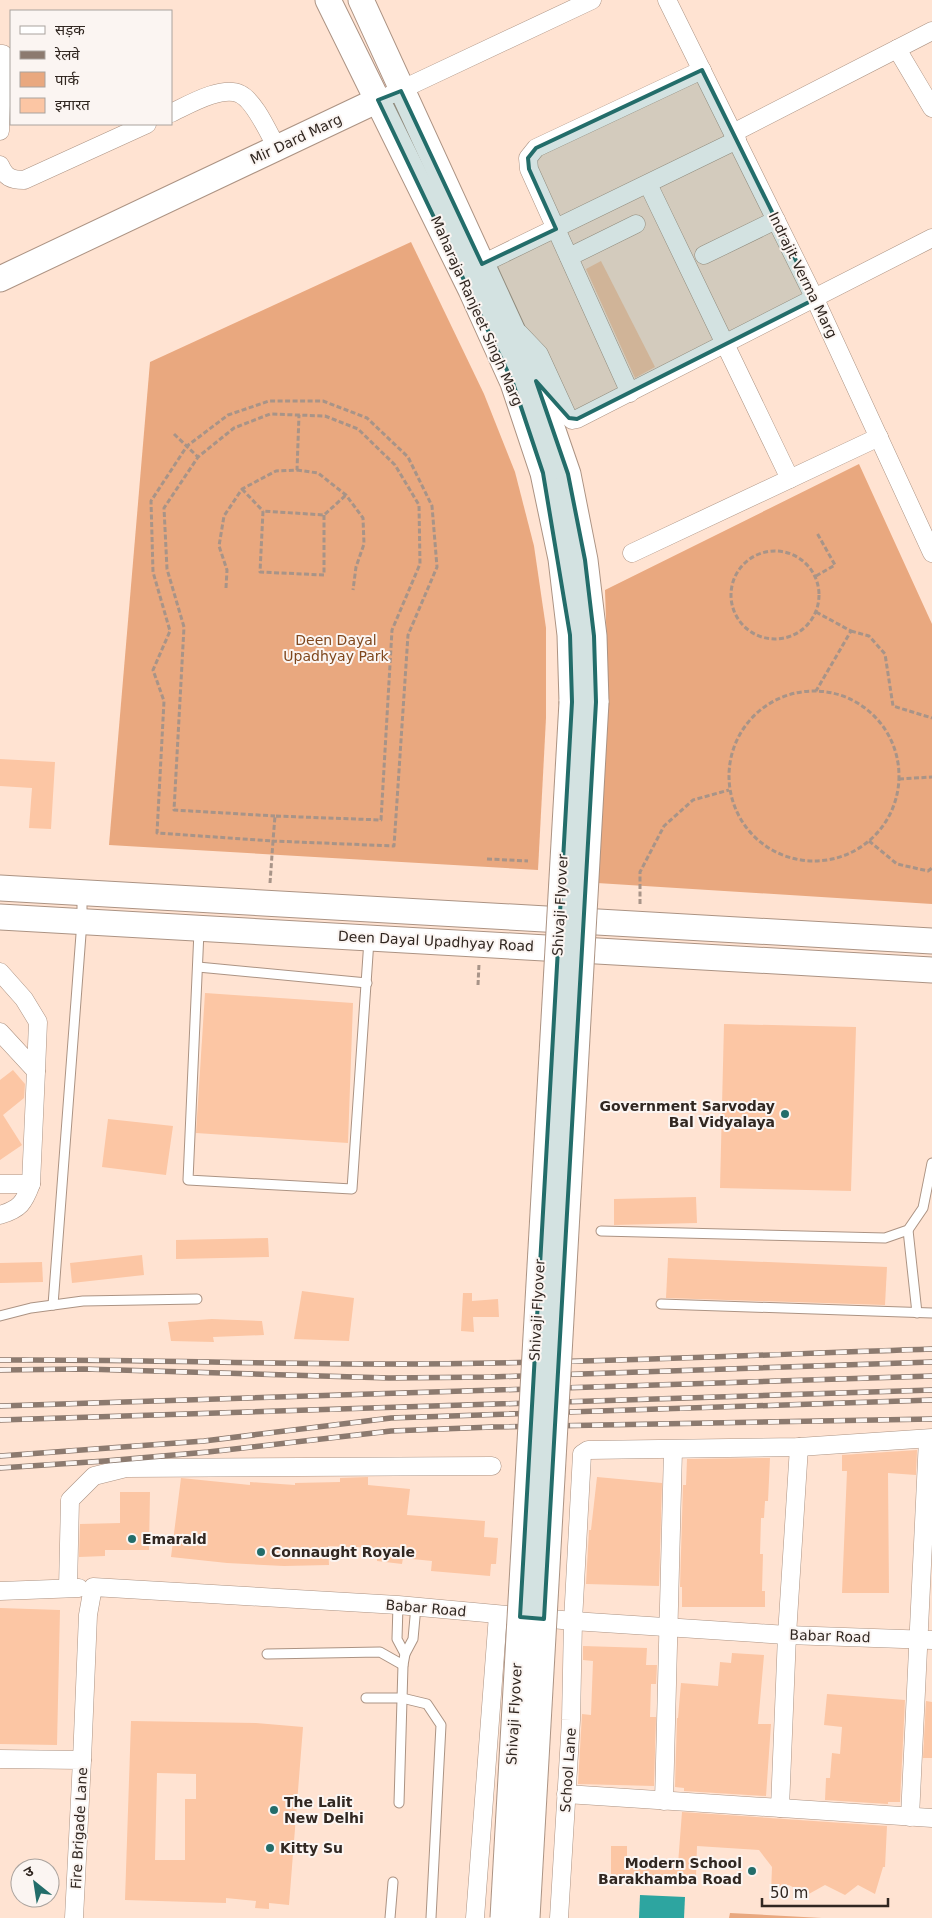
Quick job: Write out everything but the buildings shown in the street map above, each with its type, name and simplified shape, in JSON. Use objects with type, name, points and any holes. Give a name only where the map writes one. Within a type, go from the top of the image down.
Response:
[{"type":"main road","name":"Maharaja Ranjeet Singh Marg","points":[[328,0],[471,290],[513,383],[543,473],[562,569],[570,635],[584,702]]},
{"type":"main road","name":"Maharaja Ranjeet Singh Marg","points":[[361,0],[401,91],[537,384],[568,474],[586,570],[594,636],[584,702]]},
{"type":"main road","name":"Mir Dard Marg","points":[[0,279],[378,100]]},
{"type":"main road","name":"Shivaji Flyover","points":[[503,1918],[584,702]]},
{"type":"main road","name":"Shivaji Flyover","points":[[527,1918],[584,702]]},
{"type":"main road","name":"Deen Dayal Upadhyay Road","points":[[0,888],[932,941]]},
{"type":"main road","name":"Deen Dayal Upadhyay Road","points":[[0,917],[932,970]]},
{"type":"street","name":"Mir Dard Marg","points":[[378,100],[401,91],[592,0]]},
{"type":"street","name":"Indrajit Verma Marg","points":[[667,0],[815,298],[932,553]]},
{"type":"street","points":[[482,264],[648,184],[932,31]]},
{"type":"street","points":[[898,49],[932,108]]},
{"type":"street","points":[[0,54],[3,54],[0,132]]},
{"type":"street","points":[[630,393],[529,169],[528,158],[536,148],[702,70]]},
{"type":"street","points":[[172,113],[208,96],[226,92],[240,94],[251,103],[277,148]]},
{"type":"street","points":[[0,165],[3,174],[12,180],[24,180],[145,125]]},
{"type":"street","points":[[648,184],[790,479]]},
{"type":"street","points":[[704,254],[776,220]]},
{"type":"street","points":[[569,257],[636,224]]},
{"type":"street","points":[[510,324],[539,354],[569,418],[577,419],[932,238]]},
{"type":"street","points":[[632,554],[879,437]]},
{"type":"street","points":[[0,972],[24,999],[38,1022],[31,1184],[25,1201],[13,1211],[0,1215]]},
{"type":"street","points":[[0,1032],[36,1071]]},
{"type":"street","points":[[0,1184],[31,1184]]},
{"type":"street","points":[[664,1801],[673,1450],[799,1447],[930,1438],[926,1639],[910,1817]]},
{"type":"street","points":[[780,1808],[787,1635],[799,1447]]},
{"type":"street","name":"School Lane","points":[[559,1918],[572,1720],[573,1621],[582,1454],[588,1450],[673,1450]]},
{"type":"street","points":[[68,1588],[70,1500],[94,1476],[126,1468],[492,1466]]},
{"type":"street","points":[[82,1760],[88,1615],[93,1587]]},
{"type":"street","name":"Babar Road","points":[[0,1591],[93,1587],[113,1590],[416,1606],[573,1621],[787,1635],[926,1639]]},
{"type":"street","points":[[475,1918],[498,1615]]},
{"type":"street","name":"Fire Brigade Lane","points":[[0,1759],[82,1760],[74,1918]]},
{"type":"street","points":[[566,1794],[932,1818]]},
{"type":"lane","points":[[53,1305],[82,921],[82,893]]},
{"type":"lane","points":[[200,928],[188,1180],[352,1189],[369,938]]},
{"type":"lane","points":[[198,967],[367,983]]},
{"type":"lane","points":[[601,1231],[885,1238],[908,1230],[923,1208],[932,1163]]},
{"type":"lane","points":[[908,1230],[916,1313]]},
{"type":"lane","points":[[0,1316],[83,1301],[197,1299]]},
{"type":"lane","points":[[662,1304],[932,1313]]},
{"type":"lane","points":[[398,1605],[397,1639],[405,1654]]},
{"type":"lane","points":[[398,1803],[403,1665],[405,1654],[413,1639],[416,1606]]},
{"type":"lane","points":[[266,1654],[380,1652],[403,1665]]},
{"type":"lane","points":[[366,1698],[402,1698],[427,1704],[441,1725],[431,1918]]},
{"type":"lane","points":[[390,1918],[393,1882]]},
{"type":"path","points":[[269,401],[323,401],[367,418],[408,457],[432,506],[437,568],[408,634],[394,846],[273,841],[157,833],[164,701],[153,670],[170,631],[152,572],[151,501],[187,446],[228,415],[269,401]]},
{"type":"path","points":[[270,414],[299,415],[325,416],[358,429],[395,465],[418,505],[420,564],[392,630],[381,820],[174,810],[184,626],[167,569],[164,508],[198,457],[234,428],[270,414]]},
{"type":"path","points":[[297,470],[299,415]]},
{"type":"path","points":[[174,434],[198,457]]},
{"type":"path","points":[[226,588],[227,570],[219,546],[224,516],[242,489],[276,471],[297,470],[318,472],[346,495],[363,518],[364,544],[356,567],[353,590]]},
{"type":"path","points":[[242,489],[263,511],[324,515],[346,495]]},
{"type":"path","points":[[263,511],[260,572],[324,575],[324,515]]},
{"type":"path","points":[[816,533],[835,565],[816,576]]},
{"type":"path","points":[[780,550],[794,555],[807,564],[816,576],[820,596],[816,612],[808,624],[792,636],[766,638],[752,632],[740,622],[733,608],[731,593],[734,578],[742,565],[750,558],[764,552],[780,550]]},
{"type":"path","points":[[816,612],[851,631],[869,636],[885,654],[893,706],[932,718]]},
{"type":"path","points":[[816,690],[851,631]]},
{"type":"path","points":[[816,690],[844,696],[862,705],[877,718],[895,749],[899,779],[896,799],[890,813],[869,841],[847,854],[833,859],[810,861],[788,857],[765,846],[746,829],[734,807],[729,790],[728,767],[731,753],[742,729],[766,704],[794,692],[816,690]]},
{"type":"path","points":[[899,779],[932,777]]},
{"type":"path","points":[[640,924],[640,872],[664,826],[693,800],[729,790]]},
{"type":"path","points":[[268,904],[275,816]]},
{"type":"path","points":[[869,841],[897,864],[928,871],[932,868]]},
{"type":"path","points":[[487,859],[528,860]]},
{"type":"path","points":[[478,985],[479,962]]},
{"type":"highlighted area","points":[[702,70],[815,299],[577,419],[569,418],[536,381],[568,474],[585,560],[594,636],[596,702],[544,1619],[520,1617],[572,702],[570,635],[543,473],[513,383],[378,100],[401,91],[482,264],[556,229],[529,169],[528,158],[536,148]]},
{"type":"green space","name":"Deen Dayal Upadhyay Park","points":[[411,242],[484,394],[515,472],[534,546],[546,628],[546,718],[538,870],[109,845],[150,362]]},
{"type":"green space","points":[[859,464],[932,624],[932,904],[597,883],[608,680],[605,590]]},
{"type":"green space","points":[[730,1913],[822,1918],[729,1918]]},
{"type":"water","points":[[640,1895],[685,1897],[684,1918],[639,1918]]},
{"type":"railway","points":[[0,1360],[457,1364],[932,1349]]},
{"type":"railway","points":[[0,1370],[84,1369],[389,1378],[491,1377],[932,1362]]},
{"type":"railway","points":[[0,1406],[932,1376]]},
{"type":"railway","points":[[0,1420],[932,1390]]},
{"type":"railway","points":[[0,1456],[204,1441],[391,1418],[932,1400]]},
{"type":"railway","points":[[0,1468],[208,1452],[391,1431],[492,1427],[932,1419]]},
{"type":"place","name":"Government Sarvoday Bal Vidyalaya","points":[[785,1114]]},
{"type":"place","name":"Emarald","points":[[132,1539]]},
{"type":"place","name":"Connaught Royale","points":[[261,1552]]},
{"type":"place","name":"The Lalit New Delhi","points":[[274,1810]]},
{"type":"place","name":"Kitty Su","points":[[270,1848]]},
{"type":"place","name":"Modern School Barakhamba Road","points":[[752,1871]]}]
